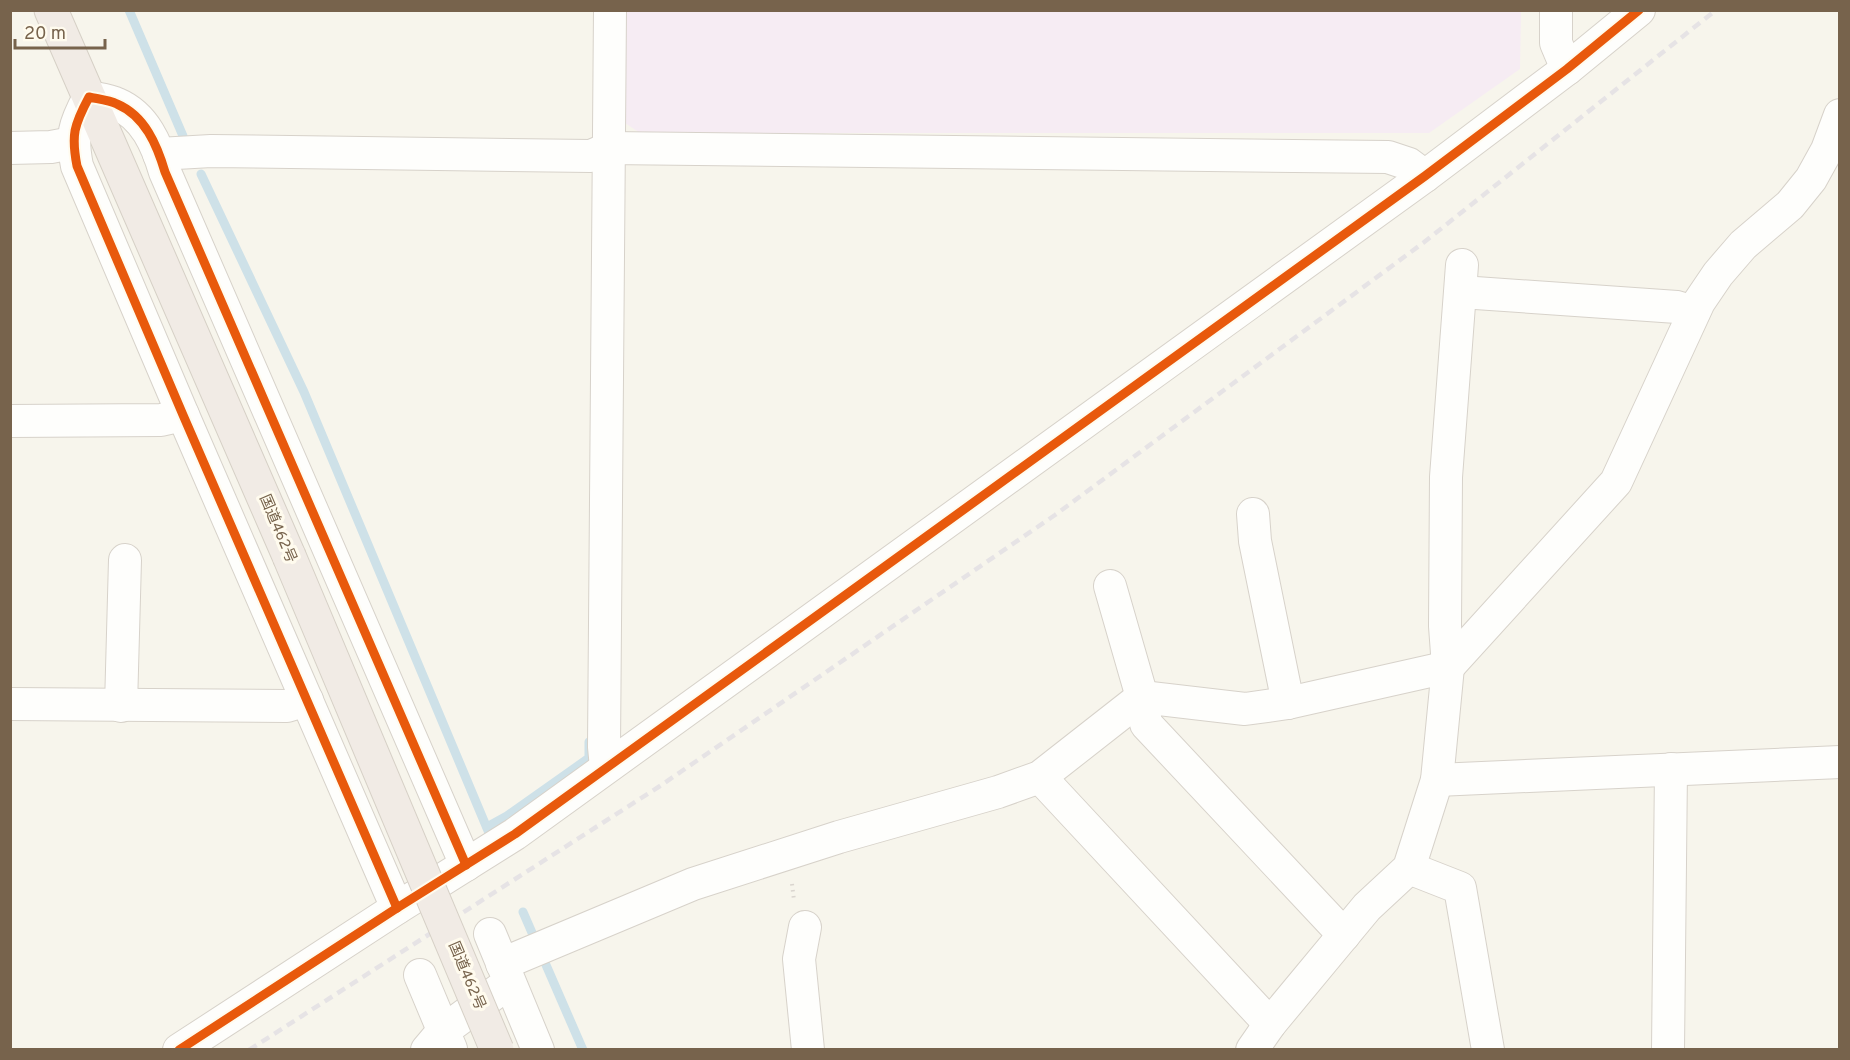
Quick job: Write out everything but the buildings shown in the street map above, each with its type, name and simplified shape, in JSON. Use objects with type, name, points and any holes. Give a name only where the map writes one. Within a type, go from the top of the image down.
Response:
[{"type":"highway","name":"国道462号","points":[[51,10],[289,556],[497,1050]]},
{"type":"street","points":[[606,767],[604,747],[609,10]]},
{"type":"street","points":[[1556,10],[1556,43],[1567,69]]},
{"type":"street","points":[[179,1050],[515,834],[1425,176],[1567,69],[1639,10]]},
{"type":"street","points":[[397,908],[77,166],[72,143],[79,115],[89,97],[117,103],[131,113],[151,135],[165,172],[466,865]]},
{"type":"street","points":[[441,1043],[510,968],[558,941],[693,884],[839,837],[998,792],[1040,777],[1142,697],[1245,709],[1287,703],[1448,667],[1616,482],[1694,312],[1718,274],[1743,245],[1790,205],[1811,179],[1827,150],[1839,114]]},
{"type":"street","points":[[10,147],[51,147],[72,143]]},
{"type":"street","points":[[159,154],[211,151],[591,156],[609,148],[1388,158],[1409,164],[1425,176]]},
{"type":"street","points":[[1252,1050],[1270,1024],[1366,907],[1409,868],[1437,780],[1448,667],[1445,626],[1446,477],[1461,279],[1677,307],[1694,312]]},
{"type":"street","points":[[10,421],[161,420],[183,415]]},
{"type":"street","points":[[1253,514],[1255,542],[1287,703]]},
{"type":"street","points":[[121,706],[125,560]]},
{"type":"street","points":[[1110,586],[1142,697],[1146,724],[1344,935]]},
{"type":"street","points":[[10,704],[287,706],[307,700]]},
{"type":"street","points":[[1437,780],[1839,762]]},
{"type":"street","points":[[1668,1050],[1671,770]]},
{"type":"street","points":[[1040,777],[1270,1024]]},
{"type":"street","points":[[1409,868],[1460,888],[1488,1050]]},
{"type":"street","points":[[805,927],[799,959],[808,1050]]},
{"type":"street","points":[[490,934],[510,968],[538,1050]]},
{"type":"street","points":[[420,975],[441,1043]]},
{"type":"path","points":[[789,853],[795,906],[805,927]]},
{"type":"shaded area","points":[[626,11],[1521,11],[1520,69],[1429,133],[640,133],[625,123]]},
{"type":"waterway","points":[[129,10],[183,136]]},
{"type":"waterway","points":[[201,174],[304,392],[489,833]]},
{"type":"waterway","points":[[487,827],[507,816],[589,758],[589,742]]},
{"type":"waterway","points":[[523,912],[583,1050]]},
{"type":"railway","points":[[249,1050],[660,786],[1055,515],[1423,243],[1716,10]]},
{"type":"cycle path","points":[[179,1050],[515,834],[1425,176],[1567,69],[1639,10]]},
{"type":"cycle path","points":[[397,908],[77,166],[74,146],[75,130],[89,97],[111,102],[127,109],[142,124],[154,142],[466,865]]}]
